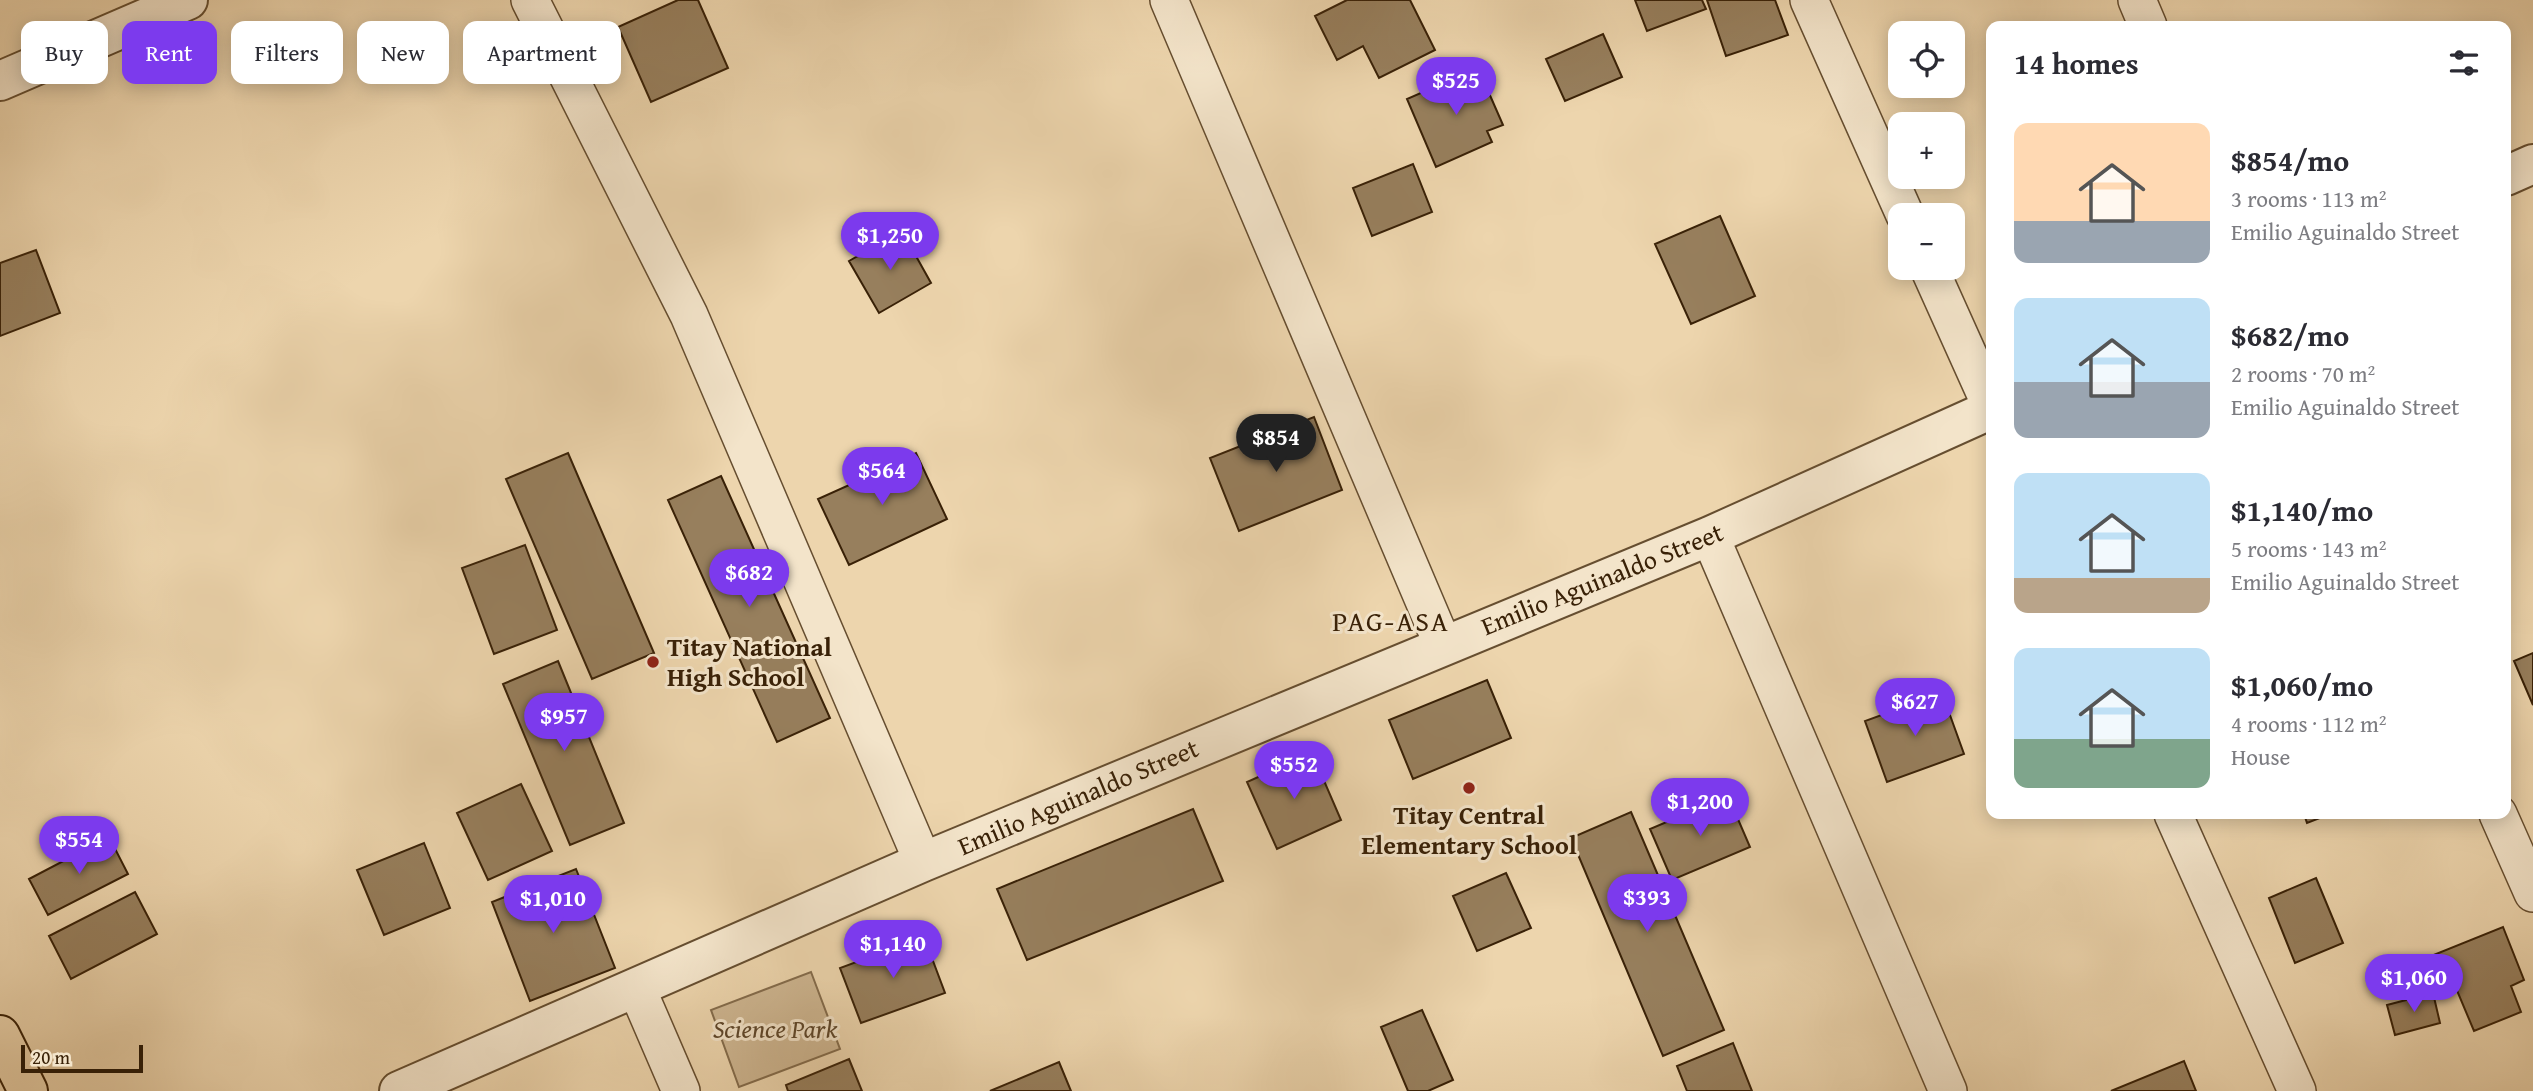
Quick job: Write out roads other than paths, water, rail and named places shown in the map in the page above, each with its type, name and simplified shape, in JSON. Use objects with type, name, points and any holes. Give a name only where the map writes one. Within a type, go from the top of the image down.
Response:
[{"type":"highway","points":[[0,1035],[18,1087]]},
{"type":"street","points":[[0,81],[188,0]]},
{"type":"street","points":[[530,0],[689,315],[923,862]]},
{"type":"street","points":[[1169,0],[1443,645]]},
{"type":"street","points":[[1809,0],[1900,203]]},
{"type":"street","points":[[2137,0],[2146,21]]},
{"type":"street","points":[[2511,174],[2533,164]]},
{"type":"street","points":[[1934,280],[1986,396]]},
{"type":"street","name":"Emilio Aguinaldo Street","points":[[399,1091],[923,862],[1710,536],[1986,412]]},
{"type":"street","points":[[1710,536],[1948,1091]]},
{"type":"street","points":[[2175,819],[2297,1091]]},
{"type":"street","points":[[2499,819],[2533,893]]},
{"type":"street","points":[[637,989],[681,1091]]},
{"type":"place","name":"Titay National High School","points":[[653,662]]},
{"type":"place","name":"Titay Central Elementary School","points":[[1469,788]]},
{"type":"district","name":"PAG-ASA","points":[[1391,621]]},
{"type":"park label","name":"Science Park","points":[[775,1029]]}]
